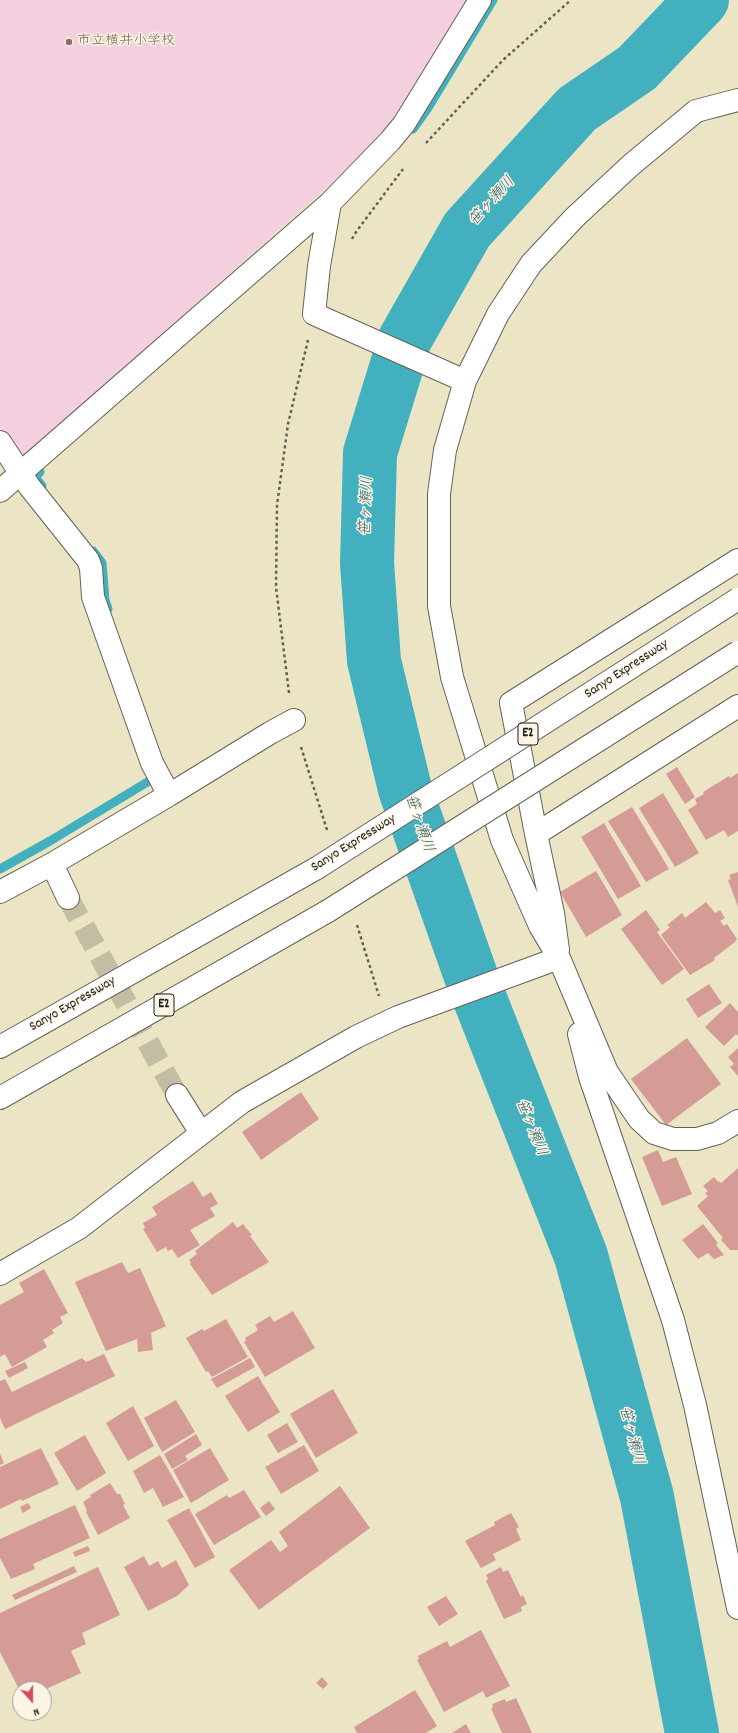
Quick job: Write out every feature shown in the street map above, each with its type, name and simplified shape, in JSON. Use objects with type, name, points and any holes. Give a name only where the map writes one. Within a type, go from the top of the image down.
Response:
[{"type":"main road","points":[[0,491],[330,203],[390,141],[404,124],[480,0]]},
{"type":"main road","points":[[738,100],[696,111],[631,165],[574,218],[530,264],[456,377],[439,494],[439,606],[452,677],[502,840],[540,926],[549,961],[673,1320],[695,1405],[738,1608]]},
{"type":"main road","points":[[330,203],[319,266],[319,316],[456,377]]},
{"type":"main road","points":[[0,442],[20,474],[88,560],[91,568],[93,597],[162,782]]},
{"type":"main road","points":[[738,560],[511,703],[553,913],[549,961],[608,1072],[639,1119],[654,1133],[673,1139],[697,1138],[718,1133],[738,1121]]},
{"type":"main road","name":"Sanyo Expressway","points":[[0,1046],[317,868],[738,599]]},
{"type":"main road","name":"E2","points":[[0,1098],[328,911],[738,652]]},
{"type":"main road","points":[[536,834],[738,706]]},
{"type":"main road","points":[[0,892],[52,864],[162,782],[270,733],[294,720]]},
{"type":"main road","points":[[52,864],[68,898]]},
{"type":"main road","points":[[0,1274],[79,1228],[180,1152],[242,1102],[356,1037],[393,1020],[549,961]]},
{"type":"main road","points":[[177,1095],[201,1134]]},
{"type":"path","points":[[424,145],[503,60],[571,0]]},
{"type":"path","points":[[349,246],[356,232],[403,168]]},
{"type":"path","points":[[319,316],[288,424],[277,504],[276,587],[286,672],[294,720],[329,837]]},
{"type":"path","points":[[356,921],[393,1020]]},
{"type":"shaded area","points":[[0,0],[469,0],[395,120],[351,165],[22,458],[0,427]]},
{"type":"building","points":[[677,767],[695,797],[685,804],[666,774]]},
{"type":"building","points":[[738,773],[738,831],[728,837],[724,830],[706,840],[688,810],[697,804],[695,799],[704,794],[703,792],[729,776],[730,778]]},
{"type":"building","points":[[663,793],[699,853],[675,867],[639,808]]},
{"type":"building","points":[[632,807],[669,869],[646,882],[608,821]]},
{"type":"building","points":[[604,823],[641,886],[618,899],[581,837]]},
{"type":"building","points":[[596,871],[622,915],[586,937],[560,892]]},
{"type":"building","points":[[738,872],[738,907],[728,880],[731,879],[729,875]]},
{"type":"building","points":[[706,902],[715,913],[720,910],[725,918],[720,921],[724,926],[727,924],[737,939],[714,958],[715,960],[690,975],[661,935],[670,927],[667,925],[682,913],[685,918]]},
{"type":"building","points":[[646,910],[660,930],[657,932],[684,969],[662,985],[621,929]]},
{"type":"building","points":[[709,984],[722,1003],[698,1018],[686,999]]},
{"type":"building","points":[[730,1003],[738,1012],[738,1036],[736,1034],[724,1046],[705,1027]]},
{"type":"building","points":[[687,1038],[721,1084],[666,1125],[631,1079]]},
{"type":"building","points":[[738,1048],[738,1076],[730,1067],[734,1064],[728,1057]]},
{"type":"building","points":[[301,1092],[319,1119],[261,1160],[242,1132]]},
{"type":"building","points":[[658,1150],[663,1162],[676,1157],[692,1194],[662,1206],[642,1157]]},
{"type":"building","points":[[738,1168],[738,1250],[730,1250],[721,1240],[723,1238],[697,1206],[708,1196],[705,1193],[708,1191],[703,1186],[714,1177],[721,1183]]},
{"type":"building","points":[[193,1181],[203,1197],[211,1192],[218,1204],[210,1208],[215,1216],[190,1230],[200,1245],[178,1258],[172,1249],[168,1251],[166,1247],[157,1252],[143,1229],[145,1228],[143,1223],[157,1215],[152,1207]]},
{"type":"building","points":[[233,1222],[237,1228],[243,1224],[252,1235],[250,1236],[269,1262],[212,1295],[190,1264],[191,1263],[189,1260],[197,1254],[195,1251]]},
{"type":"building","points":[[703,1224],[718,1243],[716,1245],[724,1255],[714,1259],[708,1253],[698,1259],[682,1240]]},
{"type":"building","points":[[122,1262],[128,1273],[140,1268],[166,1326],[151,1333],[153,1350],[138,1352],[137,1339],[106,1351],[75,1282]]},
{"type":"building","points":[[44,1269],[68,1313],[60,1317],[63,1323],[52,1330],[54,1333],[43,1340],[47,1347],[12,1367],[5,1354],[0,1357],[0,1305],[24,1292],[19,1283]]},
{"type":"building","points":[[293,1311],[315,1348],[265,1377],[244,1342],[246,1340],[245,1338],[258,1330],[255,1325],[270,1316],[274,1322]]},
{"type":"building","points":[[226,1319],[248,1357],[212,1377],[208,1371],[206,1372],[186,1338],[202,1329],[204,1331]]},
{"type":"building","points":[[104,1354],[115,1376],[5,1429],[0,1418],[0,1381],[5,1379],[12,1392],[82,1358],[86,1362]]},
{"type":"building","points":[[250,1358],[255,1367],[217,1388],[211,1379]]},
{"type":"building","points":[[25,1362],[28,1368],[9,1378],[5,1371]]},
{"type":"building","points":[[258,1376],[280,1412],[248,1432],[225,1396]]},
{"type":"building","points":[[333,1389],[358,1433],[316,1458],[290,1414]]},
{"type":"building","points":[[176,1400],[195,1432],[162,1452],[144,1418]]},
{"type":"building","points":[[133,1406],[154,1446],[128,1461],[106,1423]]},
{"type":"building","points":[[287,1423],[298,1442],[278,1453],[267,1435]]},
{"type":"building","points":[[196,1434],[202,1445],[185,1456],[188,1460],[172,1469],[164,1454]]},
{"type":"building","points":[[85,1435],[106,1473],[77,1491],[54,1453]]},
{"type":"building","points":[[304,1445],[319,1471],[281,1494],[265,1467]]},
{"type":"building","points":[[41,1448],[59,1484],[22,1501],[21,1499],[0,1509],[0,1467]]},
{"type":"building","points":[[210,1448],[229,1480],[191,1503],[173,1470]]},
{"type":"building","points":[[0,1454],[4,1463],[0,1465]]},
{"type":"building","points":[[160,1455],[184,1497],[163,1507],[153,1488],[144,1493],[133,1471]]},
{"type":"building","points":[[110,1483],[117,1494],[120,1494],[125,1504],[123,1505],[130,1518],[98,1535],[86,1512],[87,1511],[83,1502],[91,1497],[90,1495]]},
{"type":"building","points":[[340,1486],[370,1528],[259,1610],[229,1570],[271,1540],[280,1552],[288,1546],[279,1532]]},
{"type":"building","points":[[244,1490],[261,1517],[214,1545],[195,1514],[227,1495],[229,1498]]},
{"type":"building","points":[[269,1501],[275,1509],[266,1516],[260,1508]]},
{"type":"building","points":[[28,1503],[31,1508],[23,1513],[20,1507]]},
{"type":"building","points":[[75,1505],[90,1538],[33,1564],[35,1569],[11,1579],[0,1558],[0,1539]]},
{"type":"building","points":[[189,1508],[215,1557],[195,1568],[167,1520]]},
{"type":"building","points":[[511,1513],[519,1527],[516,1529],[521,1540],[493,1554],[496,1560],[481,1568],[465,1541],[495,1525],[494,1522]]},
{"type":"building","points":[[88,1546],[90,1551],[75,1557],[73,1552]]},
{"type":"building","points":[[144,1556],[149,1566],[158,1561],[162,1568],[176,1560],[189,1585],[177,1596],[148,1611],[124,1567]]},
{"type":"building","points":[[74,1566],[77,1572],[15,1600],[12,1595]]},
{"type":"building","points":[[98,1567],[120,1615],[82,1633],[86,1644],[71,1651],[81,1673],[52,1686],[52,1681],[15,1681],[0,1652],[0,1613]]},
{"type":"building","points":[[501,1567],[503,1572],[508,1570],[521,1597],[523,1595],[527,1604],[521,1607],[522,1611],[504,1619],[486,1581],[488,1579],[486,1575]]},
{"type":"building","points":[[446,1596],[458,1614],[439,1626],[427,1607]]},
{"type":"building","points":[[481,1630],[510,1686],[486,1698],[483,1691],[444,1712],[417,1660],[419,1659],[418,1656],[447,1641],[450,1647]]},
{"type":"building","points":[[322,1677],[328,1684],[323,1689],[316,1683]]},
{"type":"building","points":[[415,1690],[437,1726],[426,1733],[357,1733],[354,1727]]},
{"type":"building","points":[[516,1698],[532,1733],[502,1733],[491,1708],[493,1708],[492,1704],[505,1699],[506,1702]]},
{"type":"building","points":[[466,1724],[471,1733],[452,1733]]},
{"type":"waterway","points":[[413,129],[428,108],[493,0]]},
{"type":"waterway","name":"笹ヶ瀬川","points":[[692,1733],[647,1497],[581,1256],[472,979],[405,789],[374,661],[367,563],[370,453],[405,339],[467,230],[577,109],[637,68],[702,0]]},
{"type":"waterway","points":[[40,472],[35,477],[42,486]]},
{"type":"waterway","points":[[93,551],[102,563],[105,600],[108,609]]},
{"type":"waterway","points":[[0,869],[50,841],[159,775]]},
{"type":"tunnel","points":[[68,898],[177,1095]]},
{"type":"place","name":"市立横井小学校","points":[[69,42]]}]
